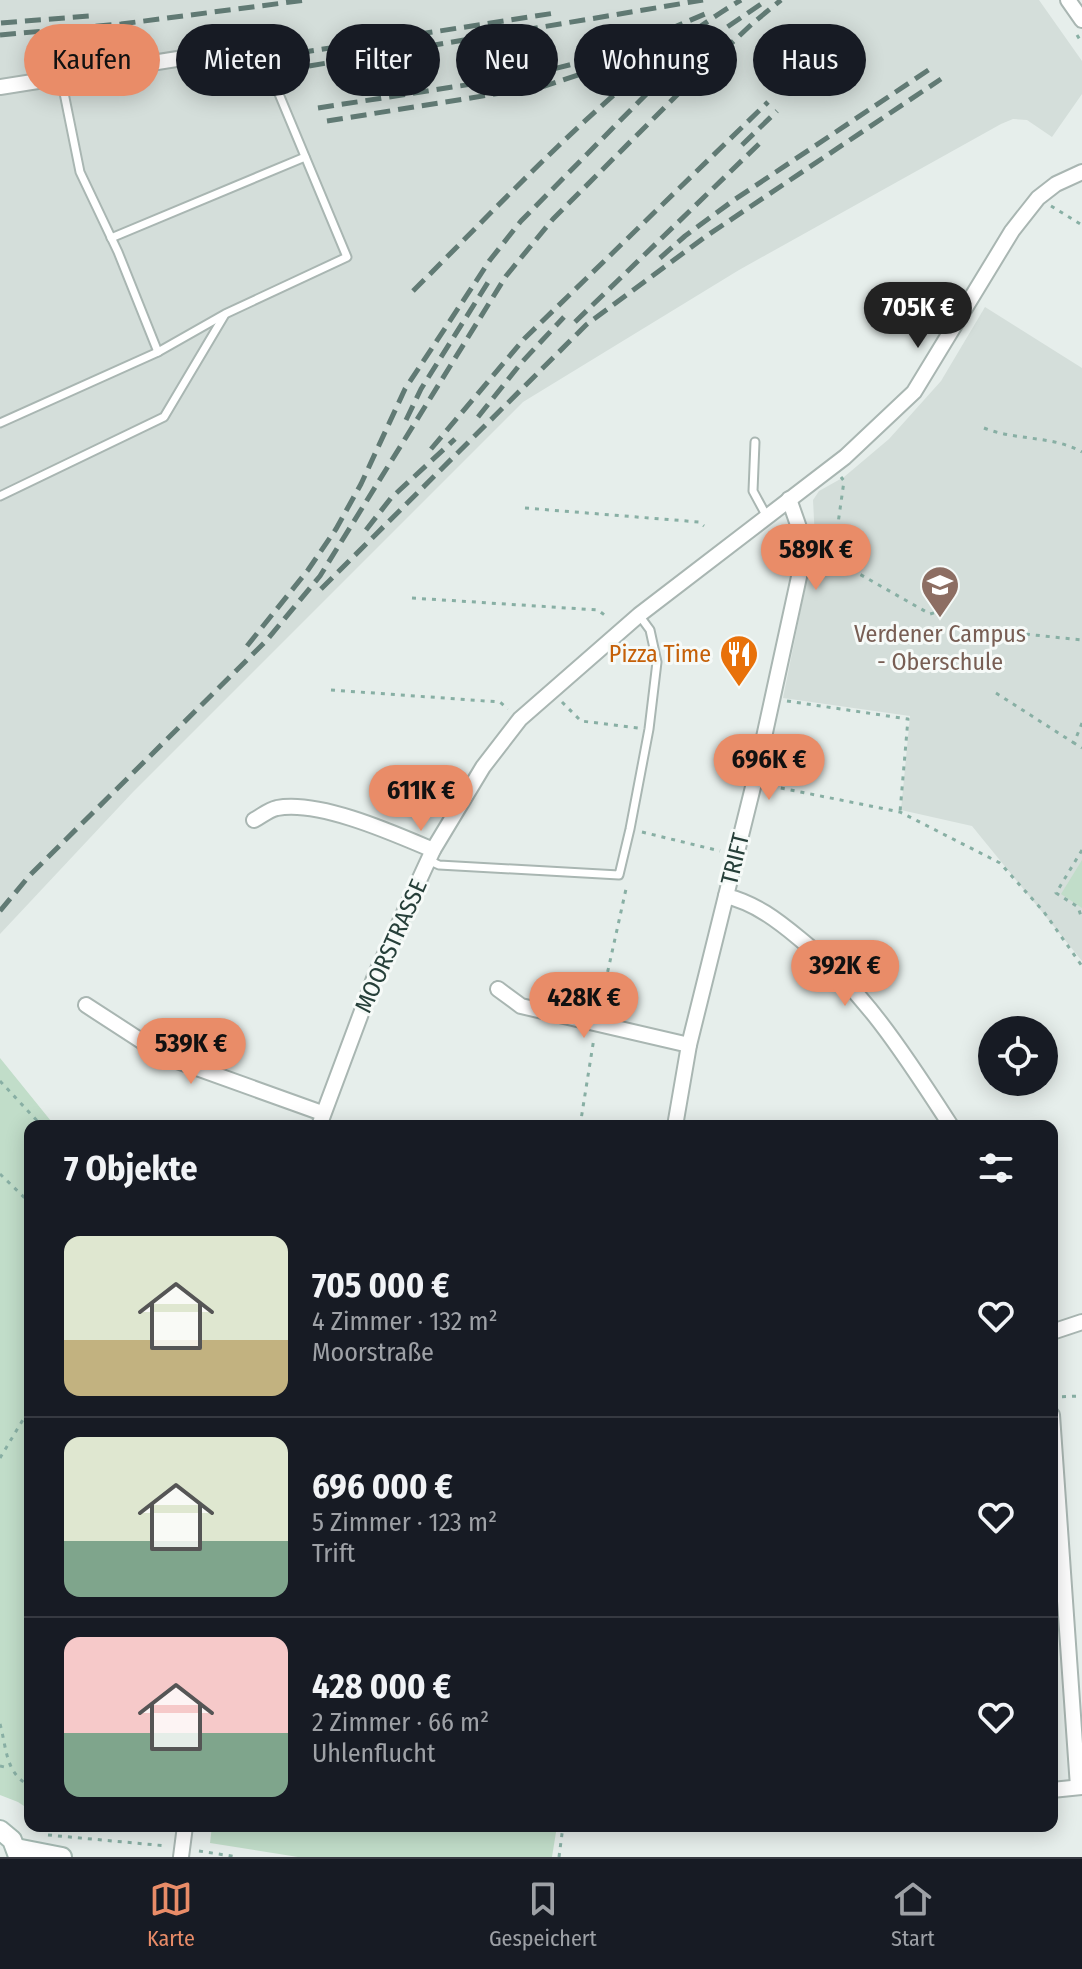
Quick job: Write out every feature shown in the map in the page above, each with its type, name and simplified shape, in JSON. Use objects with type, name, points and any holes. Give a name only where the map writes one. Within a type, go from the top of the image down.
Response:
[{"type":"street","points":[[1068,0],[1082,20]]},
{"type":"street","points":[[0,87],[24,83]]},
{"type":"street","name":"MOORSTRASSE","points":[[320,1120],[375,976],[431,855],[483,767],[520,719],[639,615],[845,457],[914,392],[1012,231],[1038,198],[1056,184],[1082,172]]},
{"type":"street","name":"TRIFT","points":[[676,1120],[689,1045],[754,783],[802,563],[803,543],[789,499]]},
{"type":"street","points":[[254,820],[272,809],[290,807],[353,818],[431,855]]},
{"type":"street","points":[[726,896],[763,910],[833,967],[867,1004],[946,1120]]},
{"type":"street","points":[[498,989],[521,1006],[689,1045]]},
{"type":"street","points":[[86,1005],[166,1057],[320,1120]]},
{"type":"street","points":[[1058,1330],[1082,1322]]},
{"type":"street","points":[[1058,1495],[1080,1787],[1058,1789]]},
{"type":"street","points":[[0,1830],[17,1852],[62,1857]]},
{"type":"street","points":[[181,1857],[184,1832]]},
{"type":"lane","points":[[65,96],[80,172],[158,352]]},
{"type":"lane","points":[[0,423],[158,352],[225,314],[347,257],[280,96]]},
{"type":"lane","points":[[111,238],[305,157]]},
{"type":"lane","points":[[0,496],[164,417],[225,314]]},
{"type":"lane","points":[[755,442],[753,491],[766,515]]},
{"type":"lane","points":[[431,855],[439,865],[619,875],[649,729],[657,662],[650,630],[639,615]]},
{"type":"path","points":[[1038,198],[1082,225]]},
{"type":"path","points":[[984,428],[1002,436],[1067,443],[1082,452]]},
{"type":"path","points":[[833,559],[844,481],[838,474]]},
{"type":"path","points":[[525,508],[699,522],[704,526]]},
{"type":"path","points":[[803,543],[930,614],[940,611]]},
{"type":"path","points":[[412,598],[598,610],[607,617]]},
{"type":"path","points":[[996,631],[1082,640]]},
{"type":"path","points":[[331,690],[500,702],[520,719]]},
{"type":"path","points":[[551,690],[581,721],[649,729]]},
{"type":"path","points":[[996,693],[1082,748]]},
{"type":"path","points":[[773,699],[908,719],[900,812]]},
{"type":"path","points":[[1074,743],[1082,723]]},
{"type":"path","points":[[754,783],[900,812],[1000,863],[1044,912],[1082,966]]},
{"type":"path","points":[[630,829],[736,854]]},
{"type":"path","points":[[1082,850],[1056,893],[1078,907],[1082,919]]},
{"type":"path","points":[[581,1120],[596,1023],[626,889],[619,875]]},
{"type":"path","points":[[0,1081],[36,1120]]},
{"type":"path","points":[[0,1174],[24,1197]]},
{"type":"path","points":[[1058,1397],[1082,1396]]},
{"type":"path","points":[[0,1458],[24,1418]]},
{"type":"path","points":[[0,1724],[9,1768]]},
{"type":"path","points":[[0,1766],[9,1768],[24,1783]]},
{"type":"path","points":[[559,1857],[562,1832]]},
{"type":"path","points":[[38,1834],[168,1846]]},
{"type":"path","points":[[201,1851],[238,1857]]},
{"type":"shaded area","points":[[0,0],[1039,0],[1082,61],[1082,94],[1052,137],[1027,120],[1013,119],[1001,124],[739,270],[523,402],[133,792],[0,934]]},
{"type":"shaded area","name":"Verdener Campus - Oberschule","points":[[985,307],[1082,368],[1082,961],[972,826],[901,810],[910,716],[783,698],[815,539],[813,500],[819,491],[844,477],[889,439],[941,381]]},
{"type":"green space","points":[[1082,860],[1082,908],[1061,894]]},
{"type":"green space","points":[[0,1058],[50,1120],[24,1120],[24,1806],[0,1795]]},
{"type":"green space","points":[[211,1832],[556,1832],[552,1857],[298,1857],[210,1843]]},
{"type":"railway","points":[[0,35],[121,24],[306,0]]},
{"type":"railway","points":[[310,66],[703,0]]},
{"type":"railway","points":[[413,291],[610,98],[696,29],[741,0]]},
{"type":"railway","points":[[0,911],[30,875],[266,641],[320,576],[506,276],[553,219],[691,81],[781,0]]},
{"type":"railway","points":[[247,646],[308,570],[336,529],[361,484],[405,389],[490,260],[521,221],[683,57],[761,4]]},
{"type":"railway","points":[[318,108],[530,75],[608,55],[712,11]]},
{"type":"railway","points":[[310,51],[555,13]]},
{"type":"railway","points":[[1,23],[89,16]]},
{"type":"railway","points":[[660,258],[734,200],[933,67]]},
{"type":"railway","points":[[327,121],[545,86],[574,76]]},
{"type":"railway","points":[[321,589],[586,325],[705,237],[941,79]]},
{"type":"railway","points":[[431,449],[524,339],[768,102]]},
{"type":"railway","points":[[742,145],[777,111]]},
{"type":"railway","points":[[575,322],[762,141]]},
{"type":"railway","points":[[406,420],[421,389],[492,276]]},
{"type":"railway","points":[[478,417],[522,362],[564,317]]},
{"type":"railway","points":[[366,530],[391,498],[455,439]]},
{"type":"place","name":"Verdener Campus - Oberschule","points":[[940,619]]},
{"type":"place","name":"Pizza Time","points":[[739,688]]}]
